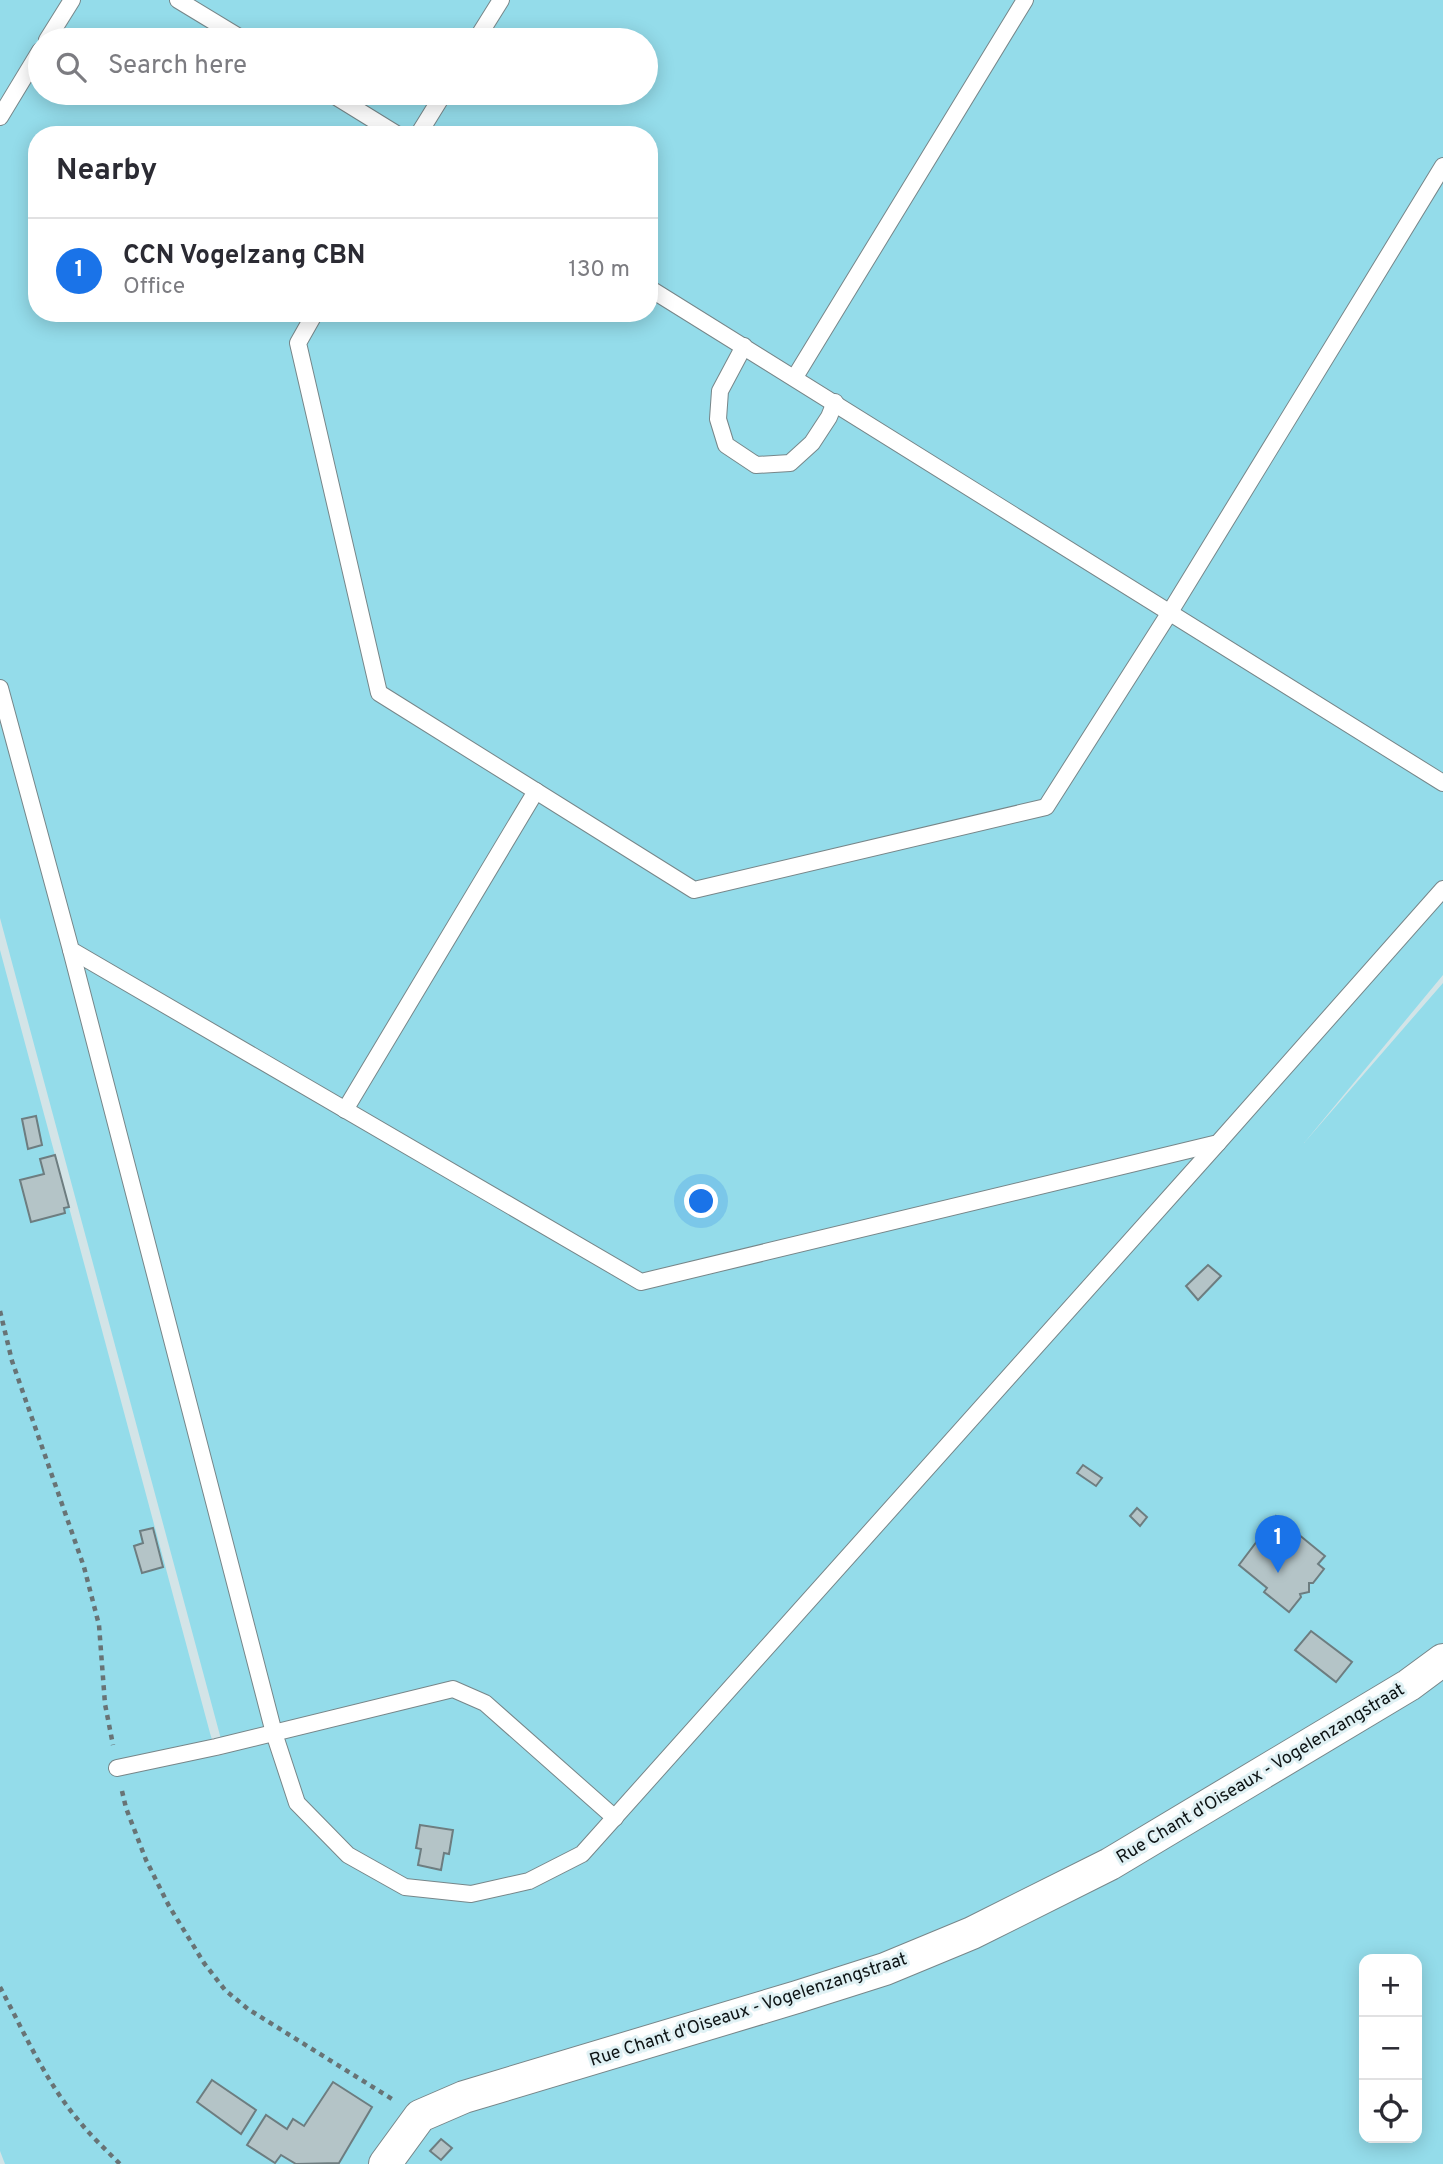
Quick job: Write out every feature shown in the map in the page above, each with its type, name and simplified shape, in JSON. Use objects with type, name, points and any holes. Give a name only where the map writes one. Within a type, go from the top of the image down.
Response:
[{"type":"street","name":"Rue Chant d'Oiseaux - Vogelenzangstraat","points":[[385,2164],[420,2116],[453,2101],[885,1969],[972,1933],[1110,1864],[1409,1685],[1443,1660]]},
{"type":"lane","points":[[54,28],[72,0]]},
{"type":"lane","points":[[178,0],[224,28]]},
{"type":"lane","points":[[484,28],[501,0]]},
{"type":"lane","points":[[795,377],[1025,0]]},
{"type":"lane","points":[[0,117],[28,71]]},
{"type":"lane","points":[[349,105],[383,126]]},
{"type":"lane","points":[[424,126],[437,105]]},
{"type":"lane","points":[[310,322],[298,343],[379,693],[694,890],[1046,807],[1170,612],[1443,166]]},
{"type":"lane","points":[[658,293],[1443,783]]},
{"type":"lane","points":[[744,346],[720,391],[718,419],[726,445],[756,465],[790,463],[813,443],[835,402]]},
{"type":"lane","points":[[0,688],[71,950],[274,1733],[297,1803],[348,1855],[405,1887],[471,1894],[529,1881],[582,1854],[1443,890]]},
{"type":"lane","points":[[345,1110],[536,791]]},
{"type":"lane","points":[[71,950],[641,1282],[1218,1143]]},
{"type":"lane","points":[[117,1768],[453,1689],[485,1703],[615,1818]]},
{"type":"path","points":[[0,1987],[26,2039],[52,2082],[78,2120],[120,2164]]},
{"type":"shaded area","points":[[0,0],[1443,0],[1443,975],[1304,1143],[1443,983],[1443,2164],[5,2164],[0,2151],[0,950],[217,1756],[225,1754],[0,918]]},
{"type":"building","points":[[36,1116],[42,1145],[28,1149],[22,1119]]},
{"type":"building","points":[[55,1155],[69,1207],[64,1208],[65,1213],[31,1222],[20,1180],[44,1174],[40,1159]]},
{"type":"building","points":[[1208,1265],[1221,1276],[1198,1300],[1186,1286]]},
{"type":"building","points":[[1083,1465],[1102,1478],[1096,1486],[1077,1473]]},
{"type":"building","points":[[1137,1508],[1147,1517],[1140,1526],[1130,1516]]},
{"type":"building","points":[[1276,1516],[1325,1556],[1318,1564],[1324,1569],[1313,1583],[1309,1583],[1309,1592],[1300,1594],[1301,1597],[1289,1612],[1264,1592],[1267,1588],[1239,1565]]},
{"type":"building","points":[[153,1528],[163,1567],[142,1573],[134,1546],[143,1543],[140,1531]]},
{"type":"building","points":[[1311,1631],[1352,1662],[1336,1682],[1295,1650]]},
{"type":"building","points":[[420,1825],[453,1830],[449,1854],[444,1853],[441,1870],[418,1865],[421,1849],[416,1848]]},
{"type":"building","points":[[212,2080],[256,2110],[241,2134],[197,2102]]},
{"type":"building","points":[[333,2082],[372,2107],[339,2163],[296,2164],[281,2155],[275,2163],[247,2145],[266,2115],[287,2129],[293,2119],[304,2126]]},
{"type":"building","points":[[441,2139],[452,2148],[441,2160],[430,2151]]},
{"type":"place","name":"CCN Vogelzang CBN","points":[[1278,1573]]}]
